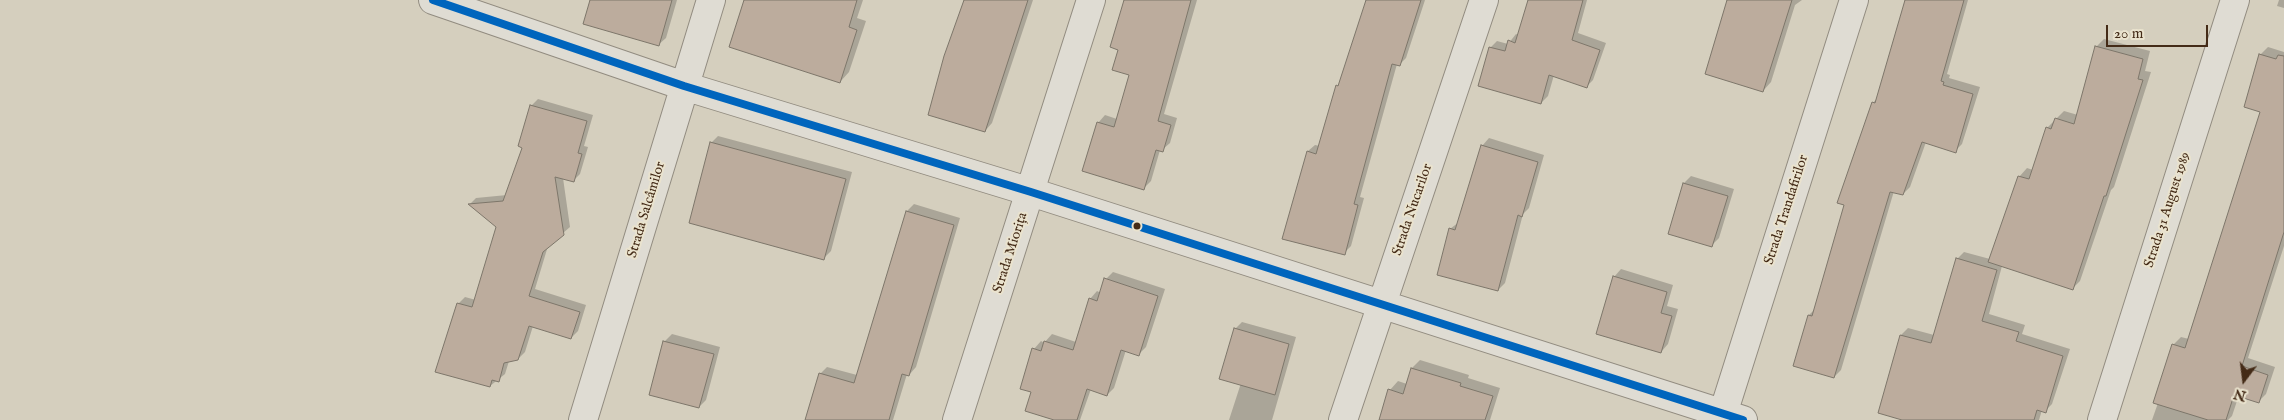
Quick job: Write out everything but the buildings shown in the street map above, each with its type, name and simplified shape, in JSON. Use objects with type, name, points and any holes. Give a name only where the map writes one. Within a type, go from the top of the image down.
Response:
[{"type":"street","points":[[433,0],[684,86],[1031,192],[1729,418]]},
{"type":"street","name":"Strada Salcâmilor","points":[[583,420],[711,0]]},
{"type":"street","name":"Strada Miorița","points":[[958,420],[1091,0]]},
{"type":"street","name":"Strada Nucarilor","points":[[1343,420],[1484,0]]},
{"type":"street","name":"Strada Trandafirilor","points":[[1729,418],[1854,0]]},
{"type":"street","name":"Strada 31 August 1989","points":[[2102,420],[2235,0]]},
{"type":"transit line","points":[[433,0],[684,86],[1031,192],[1743,420]]}]
